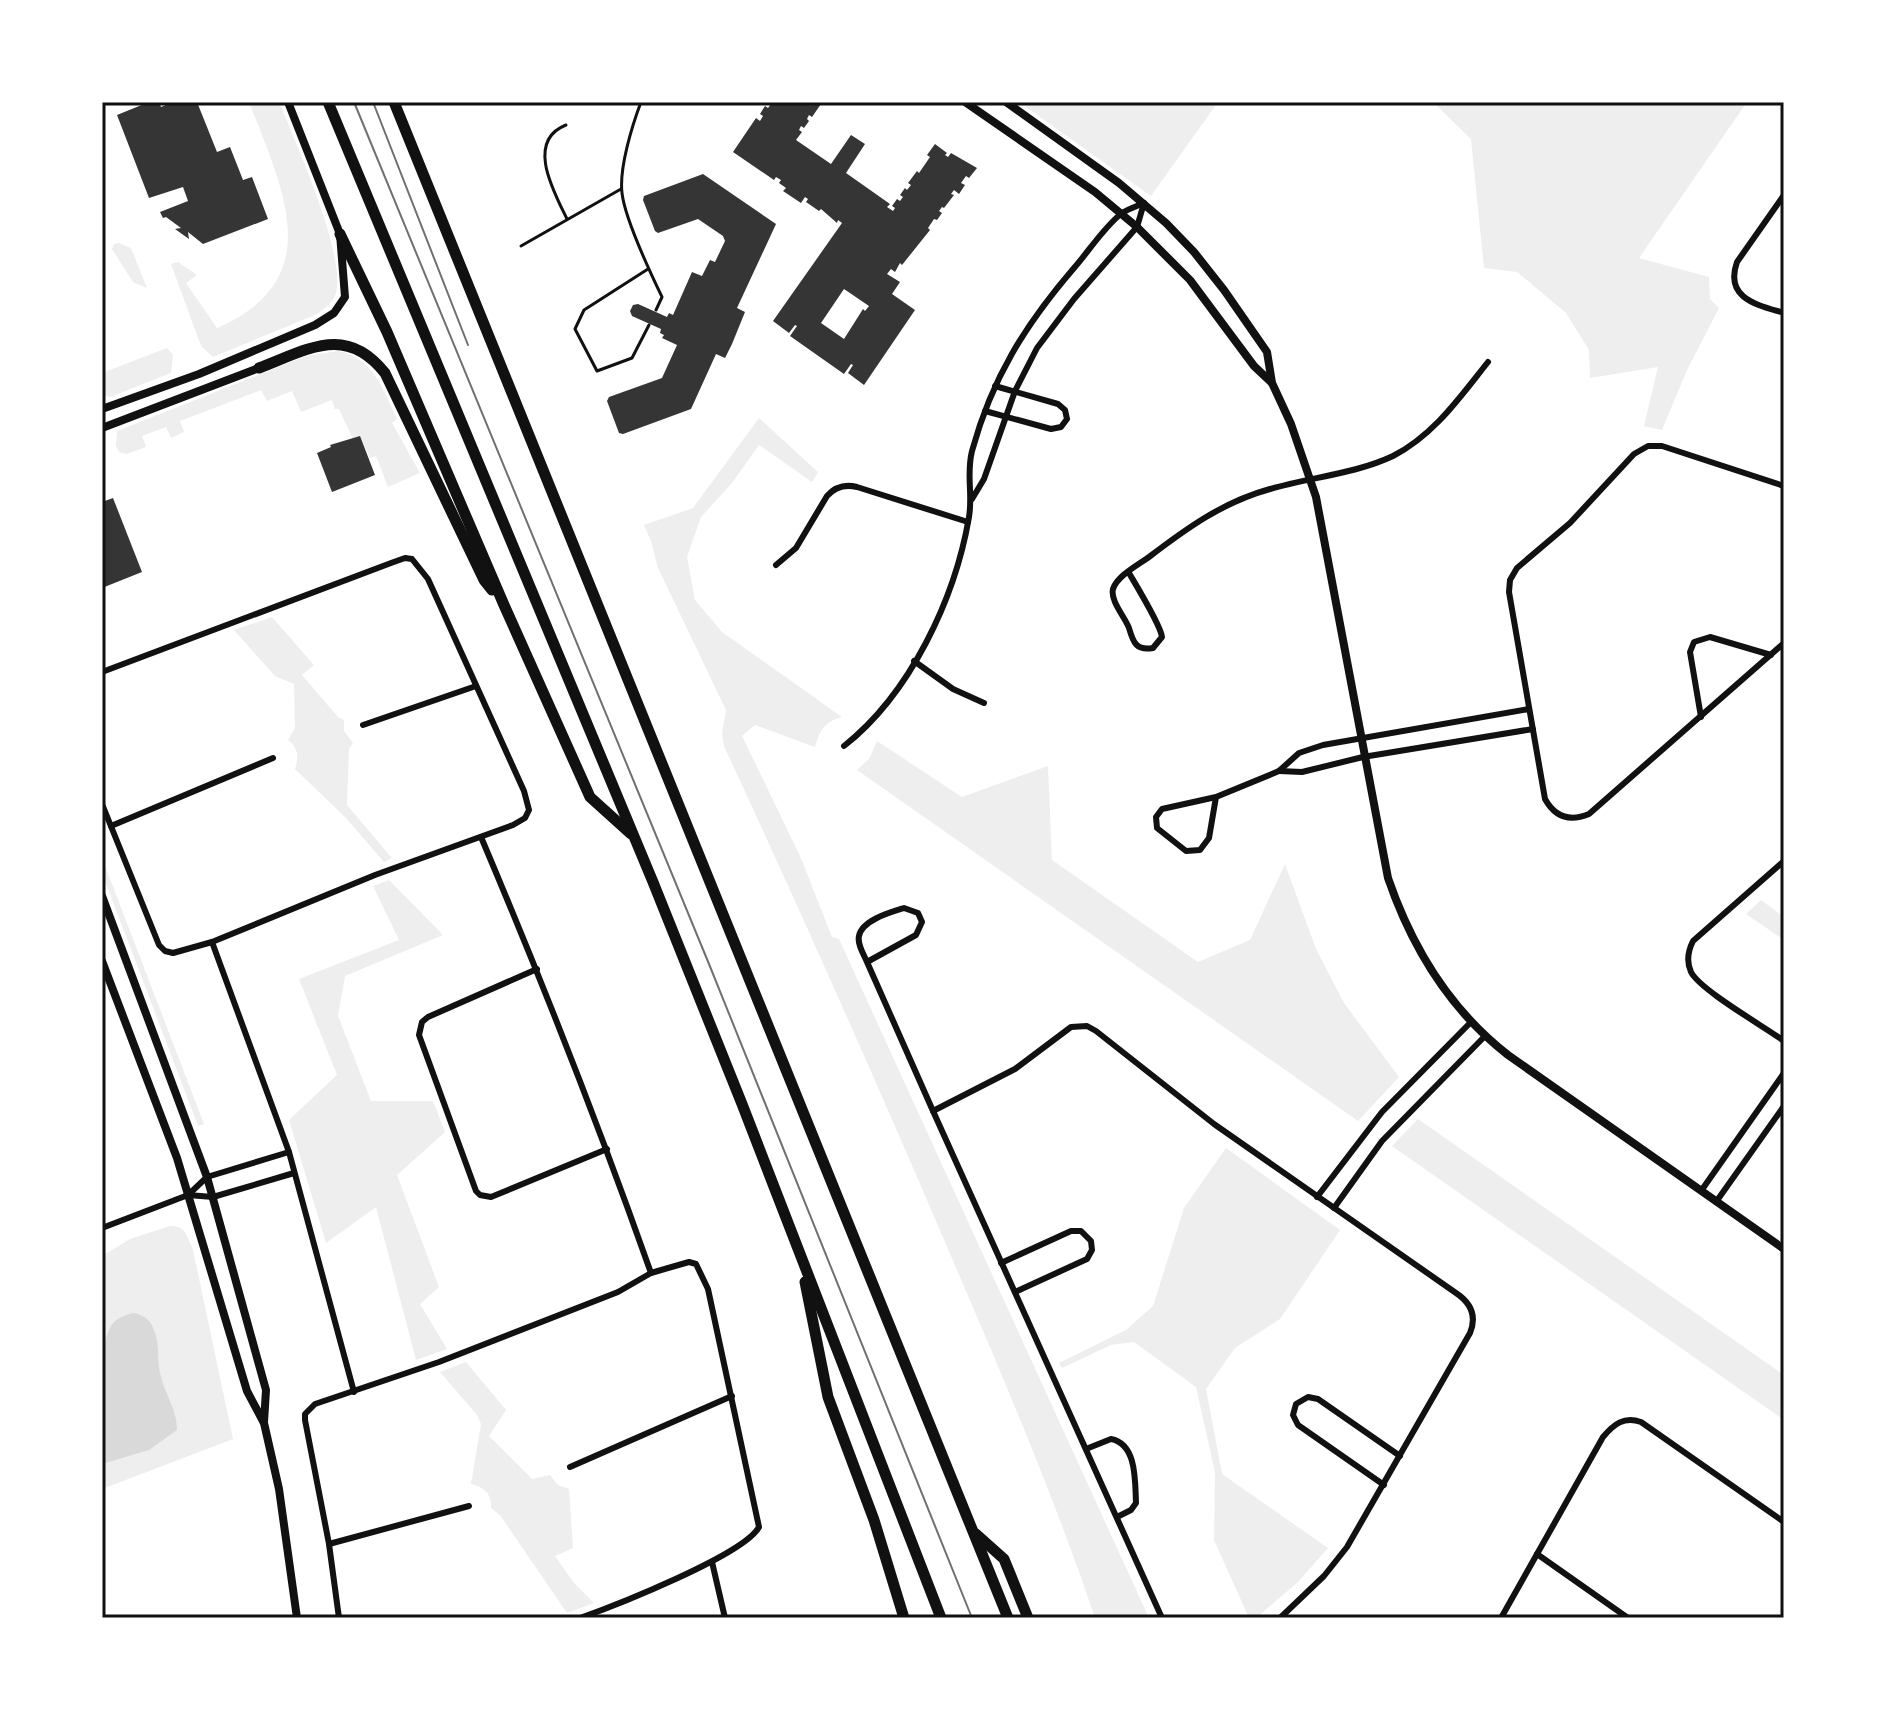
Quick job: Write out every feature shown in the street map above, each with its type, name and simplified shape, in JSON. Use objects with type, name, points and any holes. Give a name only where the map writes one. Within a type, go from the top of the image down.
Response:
[{"type":"highway","points":[[328,102],[634,836],[941,1618]]},
{"type":"highway","points":[[394,102],[1008,1618]]},
{"type":"highway","points":[[340,234],[387,332],[590,797],[634,836]]},
{"type":"highway","points":[[259,368],[335,343],[356,347],[373,357],[385,373],[484,580],[504,605]]},
{"type":"highway","points":[[798,1250],[828,1397],[874,1520],[904,1618]]},
{"type":"highway","points":[[973,1531],[1004,1559],[1028,1618]]},
{"type":"street","points":[[102,409],[315,325],[334,313],[345,297],[340,234],[288,102]]},
{"type":"street","points":[[965,102],[1122,213],[1190,280],[1254,366],[1272,383]]},
{"type":"street","points":[[1006,102],[1144,203],[1194,252],[1239,309],[1267,352],[1272,383],[1312,480],[1380,846],[1397,906],[1430,969],[1471,1022],[1508,1055],[1784,1249]]},
{"type":"street","points":[[1784,195],[1737,262],[1734,274],[1744,298],[1784,313]]},
{"type":"street","points":[[844,746],[876,717],[939,620],[968,522],[972,499],[967,472],[985,411],[1012,350],[1038,310],[1122,213],[1144,203]]},
{"type":"street","points":[[972,499],[984,479],[1015,391],[1049,331],[1137,227],[1144,203]]},
{"type":"street","points":[[1129,573],[1151,616],[1161,627],[1160,642],[1153,648],[1142,649],[1133,643],[1128,625],[1113,597],[1113,589],[1119,580],[1215,510],[1270,489],[1365,466],[1393,456],[1442,419],[1488,362]]},
{"type":"street","points":[[102,428],[259,368]]},
{"type":"street","points":[[985,411],[1051,429],[1061,427],[1067,419],[1065,410],[1058,404],[995,386]]},
{"type":"street","points":[[1784,486],[1662,446],[1648,446],[1639,449],[1570,523],[1517,568],[1510,580],[1509,592],[1545,799],[1556,814],[1571,819],[1589,814],[1784,643]]},
{"type":"street","points":[[776,565],[796,548],[827,496],[845,486],[857,487],[968,522]]},
{"type":"street","points":[[102,672],[405,558],[418,563],[428,579],[524,791],[529,810],[525,818],[513,825],[375,875],[212,942],[173,953],[159,945],[102,804]]},
{"type":"street","points":[[1701,717],[1690,652],[1694,642],[1710,637],[1771,655]]},
{"type":"street","points":[[914,661],[953,689],[984,703]]},
{"type":"street","points":[[363,725],[476,686]]},
{"type":"street","points":[[1216,797],[1209,838],[1200,850],[1186,851],[1157,828],[1156,817],[1162,809],[1216,797],[1279,771],[1299,753],[1323,745],[1529,709]]},
{"type":"street","points":[[1279,771],[1302,772],[1363,757],[1533,729]]},
{"type":"street","points":[[111,826],[273,758]]},
{"type":"street","points":[[481,837],[537,969],[651,1273]]},
{"type":"street","points":[[1784,861],[1693,941],[1689,968],[1700,982],[1784,1041]]},
{"type":"street","points":[[102,896],[207,1177],[266,1390],[264,1423]]},
{"type":"street","points":[[867,962],[916,935],[922,922],[918,913],[904,908],[870,922],[861,931],[859,942],[867,962],[1001,1263],[1162,1618]]},
{"type":"street","points":[[212,942],[289,1152],[354,1392]]},
{"type":"street","points":[[102,961],[177,1158],[247,1391],[264,1423],[283,1508],[297,1618]]},
{"type":"street","points":[[537,969],[428,1017],[419,1028],[476,1191],[491,1197],[607,1149]]},
{"type":"street","points":[[1317,1197],[1382,1112],[1471,1022]]},
{"type":"street","points":[[933,1111],[1015,1069],[1065,1030],[1087,1026],[1214,1124],[1465,1299],[1473,1316],[1470,1333],[1384,1485],[1332,1566],[1280,1618]]},
{"type":"street","points":[[1334,1208],[1382,1141],[1485,1036]]},
{"type":"street","points":[[1701,1191],[1784,1073]]},
{"type":"street","points":[[1716,1202],[1784,1106]]},
{"type":"street","points":[[102,1228],[188,1195],[207,1177],[289,1152]]},
{"type":"street","points":[[188,1195],[213,1197],[294,1173]]},
{"type":"street","points":[[1001,1263],[1071,1231],[1081,1231],[1091,1241],[1090,1255],[1083,1261],[1015,1292]]},
{"type":"street","points":[[339,1618],[305,1414],[315,1404],[439,1362],[618,1292],[651,1273],[689,1262],[696,1264],[708,1289],[759,1527],[750,1537],[712,1562],[580,1618]]},
{"type":"street","points":[[570,1467],[732,1396]]},
{"type":"street","points":[[1384,1485],[1298,1425],[1293,1415],[1296,1404],[1308,1397],[1318,1399],[1400,1456]]},
{"type":"street","points":[[1501,1618],[1603,1437],[1623,1420],[1641,1422],[1784,1522]]},
{"type":"street","points":[[1086,1449],[1111,1439],[1124,1444],[1130,1453],[1136,1503],[1131,1510],[1117,1517]]},
{"type":"street","points":[[329,1544],[469,1506]]},
{"type":"street","points":[[1537,1554],[1628,1618]]},
{"type":"street","points":[[712,1562],[725,1618]]},
{"type":"lane","points":[[641,102],[630,132],[621,189],[648,269],[662,297],[656,310]]},
{"type":"lane","points":[[566,125],[555,130],[546,144],[546,173],[567,219]]},
{"type":"lane","points":[[521,246],[621,189]]},
{"type":"lane","points":[[648,269],[584,310],[575,329],[597,371],[632,358],[649,325]]},
{"type":"shaded area","points":[[249,102],[279,102],[327,226],[334,252],[336,293],[330,303],[315,315],[213,357],[201,346],[171,264],[178,262],[197,275],[186,283],[217,328],[252,308],[274,284],[285,258],[288,229],[283,198]]},
{"type":"shaded area","points":[[1019,102],[1218,102],[1151,196]]},
{"type":"shaded area","points":[[1433,102],[1747,102],[1639,258],[1709,277],[1710,299],[1719,308],[1687,370],[1662,430],[1644,426],[1658,367],[1590,378],[1589,350],[1566,313],[1517,272],[1484,268],[1471,139]]},
{"type":"shaded area","points":[[114,244],[131,248],[147,288],[133,282],[112,249]]},
{"type":"shaded area","points":[[167,348],[173,355],[171,373],[110,397],[102,394],[102,373]]},
{"type":"shaded area","points":[[338,351],[360,360],[375,376],[397,419],[392,423],[420,473],[388,487],[376,456],[370,458],[360,437],[353,439],[332,400],[301,412],[292,391],[267,401],[261,390],[180,421],[184,432],[171,438],[166,427],[142,436],[146,447],[127,454],[119,452],[116,446],[117,431],[306,356]]},
{"type":"shaded area","points":[[759,418],[818,472],[812,482],[759,445],[732,483],[701,517],[687,557],[695,600],[722,632],[842,717],[824,727],[815,747],[755,725],[742,736],[801,858],[832,937],[839,939],[1149,1618],[1095,1618],[1043,1475],[985,1335],[864,1055],[724,746],[722,733],[726,710],[658,568],[644,525],[693,508]]},
{"type":"shaded area","points":[[272,617],[314,665],[302,675],[344,720],[344,731],[353,743],[349,749],[347,805],[392,858],[384,862],[345,817],[295,769],[297,753],[288,740],[295,728],[294,684],[275,676],[234,630]]},
{"type":"shaded area","points":[[877,741],[962,797],[1048,766],[1052,860],[1198,962],[1250,940],[1285,864],[1316,949],[1344,1003],[1399,1077],[1358,1121],[857,770],[869,759]]},
{"type":"shaded area","points":[[102,858],[204,1124],[198,1126],[102,873]]},
{"type":"shaded area","points":[[389,880],[443,935],[345,976],[338,1016],[371,1101],[433,1101],[445,1132],[397,1175],[439,1287],[420,1304],[447,1349],[416,1360],[376,1207],[326,1243],[289,1120],[337,1075],[299,979],[399,940],[373,886]]},
{"type":"shaded area","points":[[1761,900],[1784,917],[1784,940],[1746,914]]},
{"type":"shaded area","points":[[1418,1119],[1784,1375],[1784,1420],[1392,1146]]},
{"type":"shaded area","points":[[1226,1148],[1340,1230],[1280,1319],[1235,1348],[1206,1389],[1222,1474],[1328,1548],[1297,1583],[1256,1618],[1249,1618],[1214,1540],[1215,1472],[1196,1387],[1134,1342],[1111,1345],[1062,1368],[1059,1363],[1126,1330],[1153,1306],[1184,1208]]},
{"type":"shaded area","points":[[170,1226],[183,1230],[193,1250],[233,1439],[102,1489],[102,1256],[130,1239]]},
{"type":"shaded area","points":[[134,1313],[143,1316],[152,1325],[163,1384],[177,1430],[149,1450],[102,1464],[101,1377],[105,1343],[113,1323]]},
{"type":"shaded area","points":[[466,1362],[506,1410],[489,1436],[532,1479],[550,1475],[558,1485],[569,1489],[573,1548],[555,1556],[574,1583],[594,1603],[567,1613],[500,1515],[491,1508],[486,1492],[471,1484],[481,1424],[477,1415],[440,1372]]},
{"type":"building","points":[[149,102],[159,102],[161,107],[173,102],[197,102],[217,152],[230,147],[243,180],[252,177],[268,219],[203,244],[188,232],[189,239],[175,229],[181,228],[163,218],[160,212],[188,201],[183,187],[149,198],[117,115]]},
{"type":"building","points":[[767,102],[821,104],[812,117],[809,115],[804,128],[801,126],[799,130],[802,132],[796,140],[831,164],[851,135],[865,144],[846,173],[890,204],[887,207],[893,211],[895,208],[892,206],[903,197],[900,195],[911,185],[908,183],[917,171],[919,173],[935,144],[948,157],[951,153],[977,168],[961,183],[965,185],[959,194],[954,190],[951,194],[954,195],[939,211],[942,213],[937,220],[934,219],[928,228],[930,230],[902,265],[900,263],[895,272],[891,269],[887,274],[900,282],[892,294],[915,310],[864,385],[848,373],[853,365],[844,374],[790,336],[797,326],[789,333],[773,321],[842,223],[838,220],[837,223],[821,209],[819,211],[806,202],[808,199],[805,197],[801,203],[783,191],[786,188],[779,183],[781,180],[776,177],[774,180],[733,152],[756,118],[760,121],[765,106],[768,108],[771,104]],"holes":[[[844,289],[869,306],[865,311],[863,309],[844,339],[821,323]]]},
{"type":"building","points":[[703,174],[776,224],[737,308],[745,312],[732,344],[725,358],[716,354],[691,409],[619,433],[607,401],[609,397],[662,378],[677,345],[662,338],[661,329],[632,316],[630,311],[633,305],[638,304],[667,317],[669,313],[673,315],[692,272],[702,276],[710,260],[715,262],[725,241],[723,236],[698,219],[658,233],[644,196]]},
{"type":"building","points":[[360,436],[375,475],[332,492],[317,453],[330,445]]},
{"type":"building","points":[[113,498],[142,572],[102,588],[102,502]]},
{"type":"tram line","points":[[354,102],[709,964],[972,1618]]},
{"type":"tram line","points":[[373,102],[468,345]]}]
